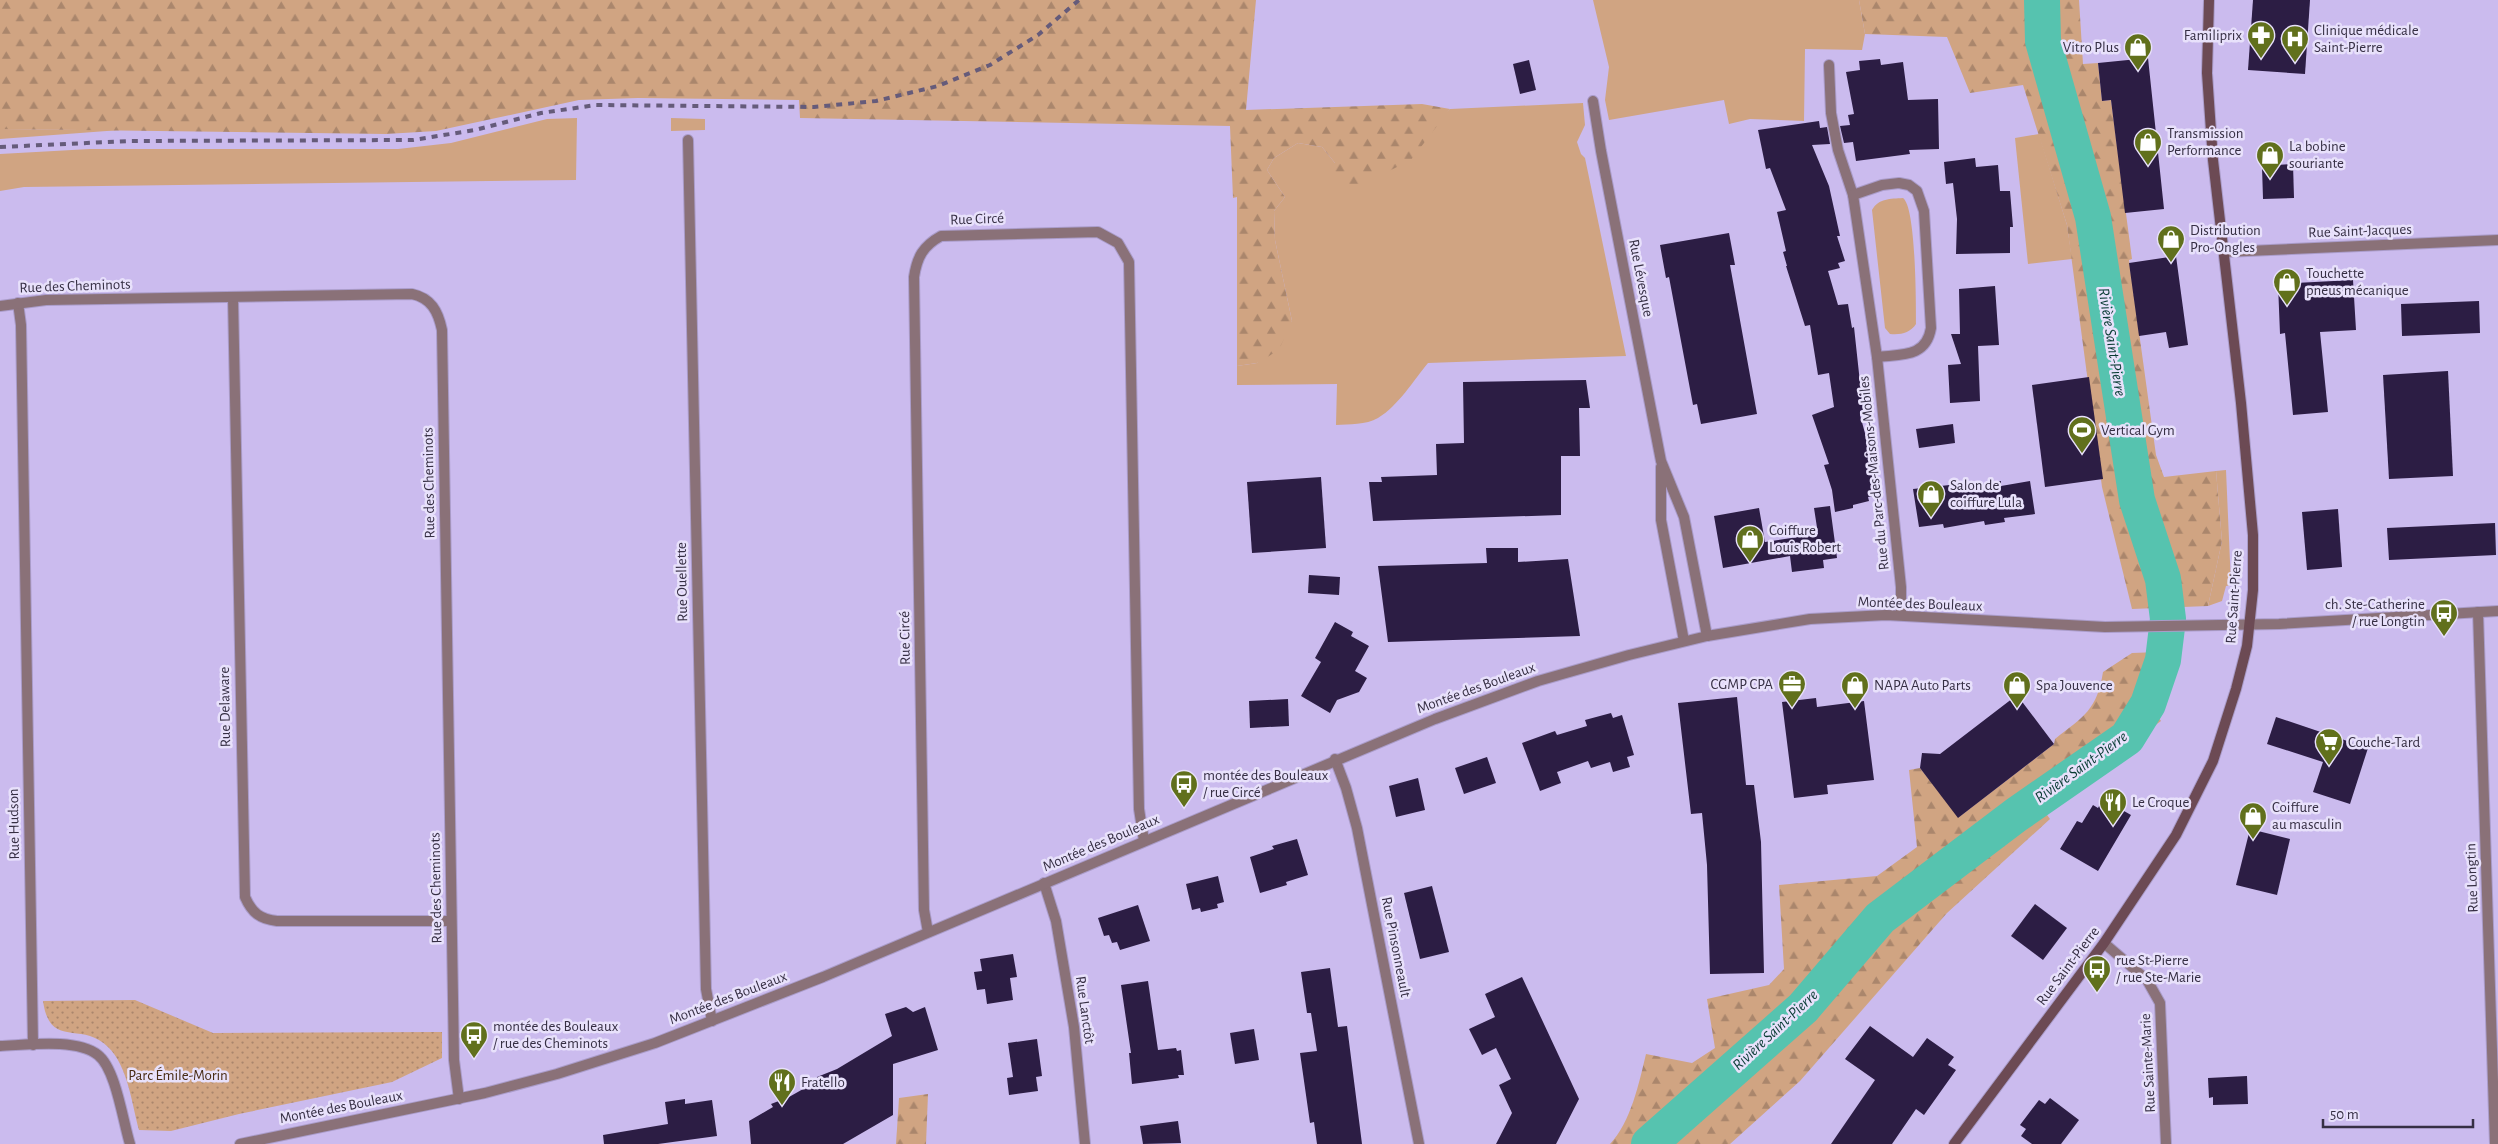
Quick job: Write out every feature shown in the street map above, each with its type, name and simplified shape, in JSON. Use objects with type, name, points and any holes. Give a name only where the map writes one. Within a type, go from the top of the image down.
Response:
[{"type":"main road","name":"Rue Saint-Pierre","points":[[1954,1144],[2104,943],[2164,854],[2209,770],[2236,689],[2250,624],[2254,562],[2251,506],[2209,101],[2208,0]]},
{"type":"street","name":"Rue du Parc-des-Maisons-Mobiles","points":[[1829,65],[1829,96],[1834,131],[1853,195],[1876,357],[1900,577],[1901,615]]},
{"type":"street","name":"Rue Lévesque","points":[[1593,101],[1600,151],[1662,461],[1684,517],[1707,636]]},
{"type":"street","name":"Rue Ouellette","points":[[688,140],[706,990],[712,1021]]},
{"type":"street","name":"Rue du Parc-des-Maisons-Mobiles","points":[[1853,195],[1882,185],[1905,184],[1917,191],[1924,211],[1929,339],[1923,348],[1913,353],[1876,357]]},
{"type":"street","name":"Rue Circé","points":[[928,932],[924,910],[914,277],[918,256],[924,248],[941,236],[1076,231],[1098,232],[1118,243],[1129,262],[1139,810],[1144,840]]},
{"type":"street","name":"Rue Saint-Jacques","points":[[2224,252],[2498,240]]},
{"type":"street","name":"Rue des Cheminots","points":[[0,306],[46,300],[412,294],[427,300],[435,308],[440,318],[442,330],[454,1060],[459,1099]]},
{"type":"street","name":"Rue Delaware","points":[[233,298],[245,897],[255,914],[266,920],[277,922],[452,920]]},
{"type":"street","name":"Rue Hudson","points":[[18,303],[21,325],[33,1045]]},
{"type":"street","name":"Rue Lévesque","points":[[1662,461],[1661,520],[1684,641]]},
{"type":"street","name":"Montée des Bouleaux","points":[[240,1144],[459,1099],[599,1061],[712,1021],[1435,718],[1538,681],[1684,641],[1810,619],[1901,615],[2076,627],[2313,622],[2498,611]]},
{"type":"street","name":"Rue Longtin","points":[[2478,612],[2494,1144]]},
{"type":"street","name":"Rue Pinsonneault","points":[[1335,759],[1346,788],[1357,828],[1419,1144]]},
{"type":"street","name":"Rue Lanctôt","points":[[1044,883],[1056,921],[1074,1027],[1085,1144]]},
{"type":"street","name":"Rue Sainte-Marie","points":[[2104,943],[2147,980],[2160,1003],[2166,1144]]},
{"type":"street","points":[[0,1046],[75,1046],[99,1055],[111,1078],[130,1144]]},
{"type":"green space","points":[[0,0],[1256,0],[1246,110],[1422,104],[1450,109],[1411,160],[1349,191],[1335,180],[1335,163],[1322,147],[1298,143],[1274,158],[1267,170],[1285,197],[1274,211],[1275,240],[1292,321],[1279,350],[1257,363],[1237,366],[1237,197],[1233,198],[1230,126],[800,118],[799,100],[638,98],[579,100],[436,131],[386,134],[0,129]]},
{"type":"green space","points":[[1593,0],[1859,0],[1865,34],[1862,50],[1805,49],[1804,121],[1750,119],[1729,124],[1724,100],[1609,120],[1605,100],[1609,67]]},
{"type":"green space","points":[[1859,0],[2079,0],[2083,64],[2098,63],[2102,101],[2111,100],[2132,259],[2129,260],[2156,455],[2164,477],[2216,471],[2222,541],[2208,606],[2132,609],[2102,487],[2067,225],[2023,85],[1970,93],[1947,37],[1865,34]]},
{"type":"green space","points":[[1583,103],[1585,125],[1577,142],[1581,154],[1585,158],[1626,356],[1428,363],[1399,400],[1385,413],[1373,420],[1352,424],[1336,425],[1337,384],[1237,385],[1237,366],[1257,363],[1292,321],[1275,240],[1274,211],[1285,197],[1267,170],[1274,158],[1298,143],[1322,147],[1335,163],[1335,180],[1440,119],[1450,109]]},
{"type":"green space","points":[[577,118],[576,180],[24,187],[0,191],[0,154],[90,149],[398,149],[451,143],[547,119]]},
{"type":"green space","points":[[671,118],[705,119],[705,130],[671,131]]},
{"type":"green space","points":[[0,129],[120,130],[0,139]]},
{"type":"green space","points":[[2039,134],[2067,225],[2072,259],[2028,264],[2015,138]]},
{"type":"green space","points":[[1903,198],[1911,219],[1913,237],[1916,324],[1905,333],[1890,334],[1885,328],[1872,210],[1881,201]]},
{"type":"green space","points":[[2226,470],[2231,585],[2226,586],[2222,601],[2208,606],[2222,541],[2216,471]]},
{"type":"green space","points":[[2159,652],[2145,700],[2161,721],[2042,808],[2050,819],[1947,913],[1800,1081],[1730,1144],[1610,1144],[1624,1125],[1629,1114],[1646,1054],[1692,1063],[1715,1048],[1707,999],[1769,985],[1784,969],[1779,885],[1877,876],[1917,847],[1909,770],[1920,768],[1959,817],[2054,744],[2055,739],[2088,711],[2097,695],[2103,672],[2132,653]]},
{"type":"green space","name":"Parc Émile-Morin","points":[[135,1000],[213,1033],[442,1032],[442,1058],[392,1082],[239,1114],[171,1131],[139,1130],[125,1075],[115,1055],[98,1039],[60,1030],[52,1025],[47,1016],[43,1001]]},
{"type":"green space","points":[[928,1094],[926,1144],[896,1144],[899,1098]]},
{"type":"building","points":[[2253,0],[2310,0],[2305,74],[2248,70]]},
{"type":"building","points":[[2148,58],[2164,209],[2125,213],[2111,100],[2102,101],[2098,63]]},
{"type":"building","points":[[1880,59],[1881,65],[1903,62],[1908,100],[1938,99],[1939,149],[1909,150],[1910,154],[1856,161],[1853,142],[1844,143],[1840,126],[1850,125],[1848,115],[1854,114],[1846,72],[1860,70],[1859,61]]},
{"type":"building","points":[[1529,60],[1536,90],[1520,94],[1513,64]]},
{"type":"building","points":[[1819,121],[1820,128],[1827,127],[1830,144],[1812,145],[1829,186],[1840,236],[1837,236],[1845,261],[1838,263],[1840,268],[1828,271],[1838,305],[1848,304],[1852,328],[1854,327],[1861,392],[1867,408],[1860,411],[1860,415],[1874,466],[1871,467],[1877,495],[1868,497],[1869,501],[1853,505],[1853,508],[1835,512],[1832,490],[1824,465],[1829,464],[1812,415],[1834,407],[1829,373],[1818,375],[1810,325],[1805,326],[1786,266],[1783,252],[1786,251],[1777,212],[1786,210],[1770,168],[1766,169],[1758,130]]},
{"type":"building","points":[[1975,158],[1976,167],[1998,165],[2000,191],[2010,191],[2013,227],[2010,227],[2010,253],[1956,254],[1957,219],[1953,183],[1946,184],[1944,162]]},
{"type":"building","points":[[2293,164],[2294,198],[2263,199],[2262,166]]},
{"type":"building","points":[[1729,233],[1735,265],[1730,265],[1757,414],[1701,424],[1697,404],[1693,405],[1669,277],[1666,278],[1660,245]]},
{"type":"building","points":[[2176,256],[2188,345],[2169,348],[2166,332],[2139,336],[2129,263]]},
{"type":"building","points":[[2353,280],[2356,330],[2320,332],[2328,412],[2293,415],[2285,333],[2280,334],[2278,284]]},
{"type":"building","points":[[1995,286],[1999,345],[1978,346],[1980,401],[1950,403],[1948,365],[1961,364],[1951,334],[1960,334],[1959,289]]},
{"type":"building","points":[[2479,301],[2480,333],[2402,336],[2401,304]]},
{"type":"building","points":[[2448,371],[2453,476],[2389,479],[2383,375]]},
{"type":"building","points":[[2089,377],[2103,479],[2045,487],[2032,385]]},
{"type":"building","points":[[1586,380],[1590,408],[1579,408],[1580,456],[1561,456],[1561,515],[1373,521],[1369,482],[1382,482],[1381,477],[1437,475],[1436,444],[1464,443],[1463,382]]},
{"type":"building","points":[[1953,424],[1955,443],[1919,448],[1916,429]]},
{"type":"building","points":[[1321,477],[1326,548],[1252,553],[1247,482]]},
{"type":"building","points":[[2001,481],[2001,486],[2030,481],[2035,514],[2004,518],[2005,522],[1985,525],[1984,521],[1944,528],[1943,524],[1919,527],[1913,489],[1968,483],[1968,486]]},
{"type":"building","points":[[1830,506],[1837,558],[1823,560],[1824,568],[1792,572],[1790,556],[1723,568],[1714,516],[1759,508],[1765,542],[1818,534],[1814,508]]},
{"type":"building","points":[[2338,509],[2342,567],[2307,570],[2302,512]]},
{"type":"building","points":[[2495,523],[2496,555],[2389,560],[2387,528]]},
{"type":"building","points":[[1486,548],[1518,548],[1518,562],[1568,559],[1580,636],[1388,642],[1378,566],[1487,563]]},
{"type":"building","points":[[1309,575],[1340,577],[1339,595],[1308,593]]},
{"type":"building","points":[[1335,622],[1353,632],[1351,636],[1369,646],[1355,671],[1367,678],[1359,692],[1337,700],[1330,713],[1301,696],[1321,662],[1315,658]]},
{"type":"building","points":[[2017,695],[2054,744],[1958,818],[1920,768],[1922,753],[1940,754]]},
{"type":"building","points":[[1737,697],[1746,785],[1754,785],[1761,842],[1764,973],[1710,974],[1707,865],[1702,813],[1691,814],[1678,703]]},
{"type":"building","points":[[1816,698],[1817,707],[1864,701],[1874,780],[1827,785],[1828,794],[1794,798],[1782,702]]},
{"type":"building","points":[[1288,699],[1289,726],[1250,728],[1249,701]]},
{"type":"building","points":[[1611,713],[1613,718],[1622,715],[1634,755],[1627,757],[1630,767],[1613,772],[1610,762],[1591,768],[1588,761],[1557,772],[1561,783],[1540,791],[1522,743],[1555,731],[1557,735],[1587,726],[1585,720]]},
{"type":"building","points":[[2276,717],[2368,748],[2350,804],[2313,792],[2323,762],[2267,744]]},
{"type":"building","points":[[1487,757],[1496,783],[1464,794],[1455,768]]},
{"type":"building","points":[[1418,778],[1425,810],[1396,817],[1389,786]]},
{"type":"building","points":[[2103,799],[2131,815],[2098,871],[2060,849],[2077,821],[2082,823],[2093,805],[2098,808]]},
{"type":"building","points":[[2250,829],[2290,839],[2277,895],[2236,885]]},
{"type":"building","points":[[1297,839],[1308,875],[1286,882],[1287,885],[1260,893],[1250,857],[1274,849],[1272,846]]},
{"type":"building","points":[[1218,876],[1224,902],[1217,904],[1218,908],[1201,912],[1200,908],[1192,910],[1186,884]]},
{"type":"building","points":[[1432,886],[1449,952],[1420,959],[1404,893]]},
{"type":"building","points":[[2035,904],[2067,928],[2043,960],[2011,936]]},
{"type":"building","points":[[1138,905],[1150,941],[1120,950],[1117,942],[1112,943],[1109,935],[1104,936],[1098,918]]},
{"type":"building","points":[[1013,954],[1017,977],[1010,978],[1013,1000],[987,1004],[985,989],[977,990],[974,972],[982,971],[980,959]]},
{"type":"building","points":[[1330,968],[1338,1027],[1347,1026],[1362,1144],[1317,1144],[1314,1122],[1310,1123],[1300,1053],[1317,1051],[1311,1013],[1307,1013],[1301,972]]},
{"type":"building","points":[[1522,977],[1579,1099],[1556,1144],[1496,1144],[1512,1113],[1499,1085],[1511,1079],[1496,1048],[1482,1055],[1469,1029],[1495,1017],[1485,994]]},
{"type":"building","points":[[1148,981],[1158,1050],[1176,1048],[1177,1051],[1181,1050],[1184,1075],[1178,1075],[1179,1078],[1132,1084],[1129,1053],[1131,1053],[1121,985]]},
{"type":"building","points":[[906,1007],[913,1012],[925,1007],[938,1050],[893,1064],[893,1115],[843,1144],[751,1144],[749,1121],[773,1107],[771,1104],[789,1097],[819,1080],[817,1077],[837,1069],[892,1036],[885,1014]]},
{"type":"building","points":[[1870,1026],[1913,1057],[1927,1038],[1954,1057],[1948,1065],[1956,1070],[1924,1115],[1916,1109],[1892,1144],[1831,1144],[1875,1080],[1845,1059]]},
{"type":"building","points":[[1254,1029],[1259,1060],[1235,1064],[1230,1033]]},
{"type":"building","points":[[1037,1039],[1042,1076],[1036,1077],[1038,1091],[1009,1095],[1007,1078],[1013,1077],[1008,1043]]},
{"type":"building","points":[[2247,1076],[2248,1104],[2213,1105],[2213,1097],[2209,1098],[2208,1078]]},
{"type":"building","points":[[2050,1098],[2079,1120],[2061,1144],[2032,1144],[2021,1136],[2026,1129],[2020,1125],[2039,1100],[2045,1104]]},
{"type":"building","points":[[685,1099],[685,1104],[712,1100],[717,1136],[658,1144],[604,1144],[603,1135],[668,1124],[665,1102]]},
{"type":"building","points":[[1178,1121],[1181,1143],[1143,1144],[1140,1126]]},
{"type":"waterway","name":"Rivière Saint-Pierre","points":[[1649,1144],[1803,1008],[1880,918],[2016,815],[2127,738],[2148,704],[2163,660],[2168,619],[2163,579],[2137,500],[2093,217],[2043,41],[2042,0]]},
{"type":"railway","points":[[0,147],[130,141],[413,140],[475,130],[541,113],[596,105],[814,107],[876,101],[938,86],[990,65],[1038,35],[1079,0]]},
{"type":"place","name":"Familiprix","points":[[2261,59]]},
{"type":"place","name":"Clinique médicale Saint-Pierre","points":[[2295,63]]},
{"type":"place","name":"Vitro Plus","points":[[2138,71]]},
{"type":"place","name":"Transmission Performance","points":[[2148,166]]},
{"type":"place","name":"La bobine souriante","points":[[2270,179]]},
{"type":"place","name":"Distribution Pro-Ongles","points":[[2171,263]]},
{"type":"place","name":"Touchette pneus mécanique","points":[[2287,306]]},
{"type":"place","name":"Vertical Gym","points":[[2082,454]]},
{"type":"place","name":"Salon de coiffure Lula","points":[[1931,518]]},
{"type":"place","name":"Coiffure Louis Robert","points":[[1750,563]]},
{"type":"place","name":"ch. Ste-Catherine / rue Longtin","points":[[2444,637]]},
{"type":"place","name":"CGMP CPA","points":[[1792,708]]},
{"type":"place","name":"NAPA Auto Parts","points":[[1855,709]]},
{"type":"place","name":"Spa Jouvence","points":[[2017,709]]},
{"type":"place","name":"Couche-Tard","points":[[2329,766]]},
{"type":"place","name":"montée des Bouleaux / rue Circé","points":[[1184,808]]},
{"type":"place","name":"Le Croque","points":[[2113,826]]},
{"type":"place","name":"Coiffure au masculin","points":[[2253,840]]},
{"type":"place","name":"rue St-Pierre / rue Ste-Marie","points":[[2097,993]]},
{"type":"place","name":"montée des Bouleaux / rue des Cheminots","points":[[474,1059]]},
{"type":"place","name":"Fratello","points":[[782,1106]]}]
